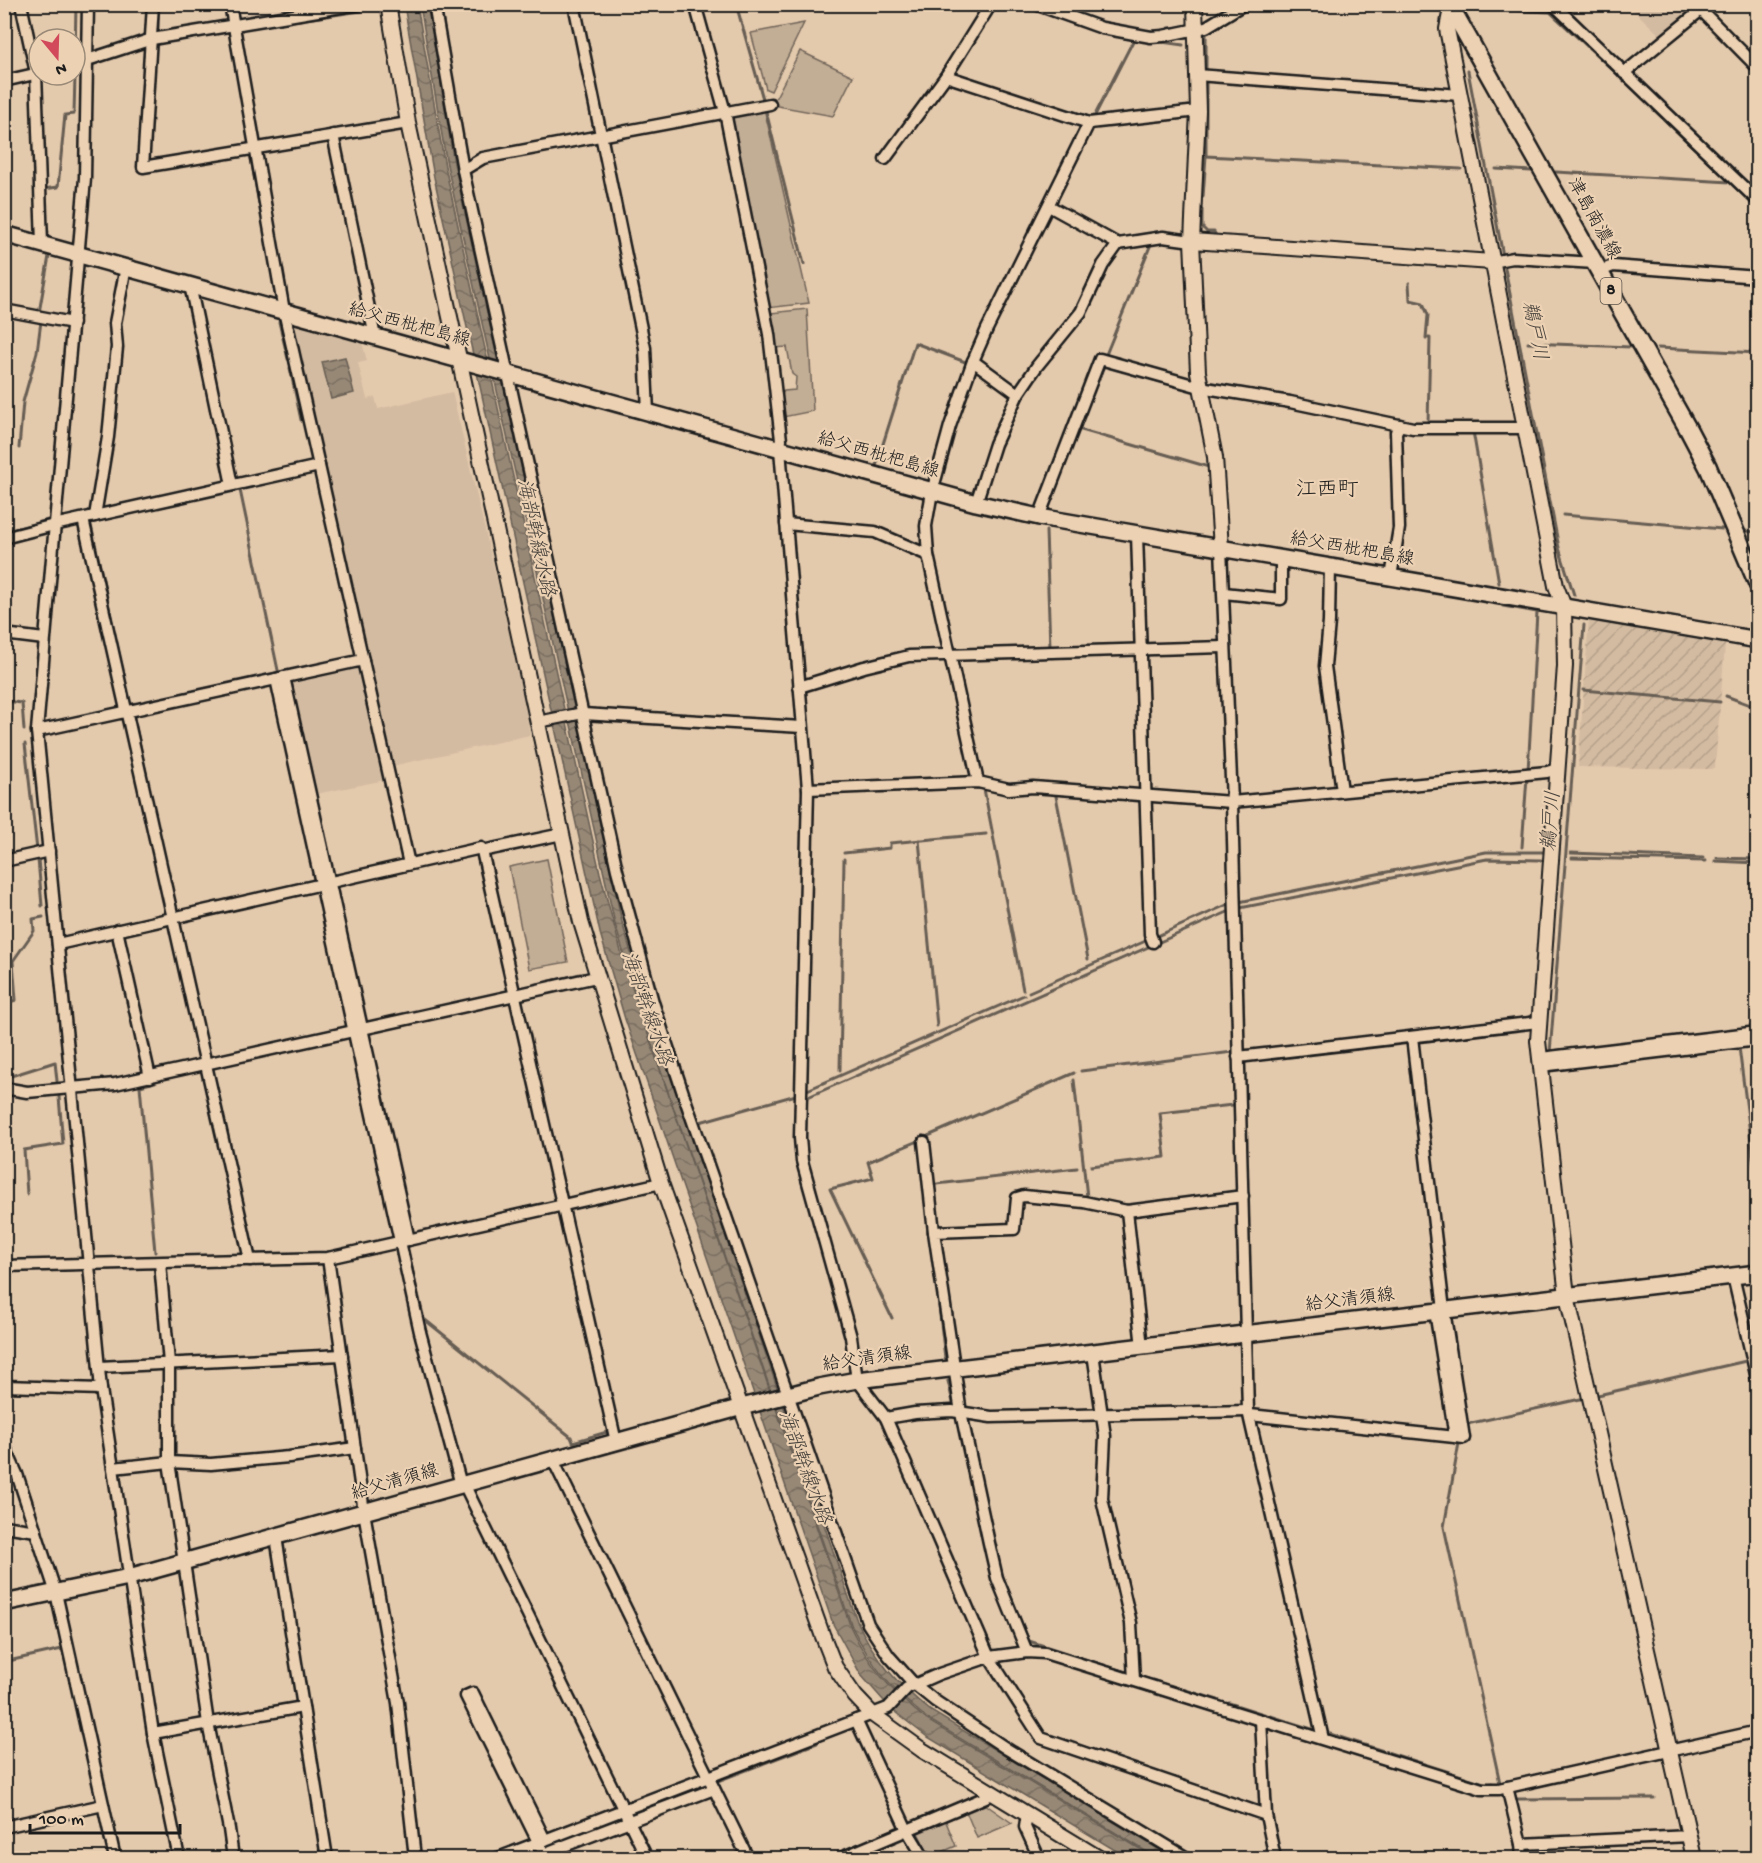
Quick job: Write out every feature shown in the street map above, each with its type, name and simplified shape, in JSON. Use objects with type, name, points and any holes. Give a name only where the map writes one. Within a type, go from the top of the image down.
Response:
[{"type":"main road","name":"津島南濃線","points":[[1450,6],[1708,467],[1758,585]]},
{"type":"main road","name":"給父西枇杷島線","points":[[4,234],[976,503],[1039,517],[1758,640]]},
{"type":"main road","name":"給父清須線","points":[[4,1603],[129,1577],[748,1406],[857,1380],[1758,1273]]},
{"type":"street","points":[[21,4],[27,28]]},
{"type":"street","points":[[88,4],[85,178],[37,731],[101,1389],[153,1733],[178,1858]]},
{"type":"street","points":[[153,4],[142,167],[408,123]]},
{"type":"street","points":[[230,4],[284,311],[409,864]]},
{"type":"street","points":[[88,60],[152,39],[359,4]]},
{"type":"street","points":[[388,4],[408,123],[465,361],[544,720],[562,834],[581,922],[661,1183],[748,1406],[818,1622],[835,1667],[855,1696],[872,1714],[922,1750],[1100,1858]]},
{"type":"street","points":[[434,4],[463,170],[504,372],[617,870],[653,1002],[786,1396],[868,1624],[911,1686],[1007,1749],[1187,1858]]},
{"type":"street","points":[[574,4],[645,348],[648,412]]},
{"type":"street","points":[[695,4],[725,112],[769,334],[781,440],[808,789],[800,1138],[802,1161],[851,1337],[857,1380],[886,1418],[989,1657],[1041,1738],[1266,1815]]},
{"type":"street","points":[[885,159],[946,76],[991,4]]},
{"type":"street","points":[[1035,4],[1102,28],[1140,36],[1163,36],[1212,24],[1244,4]]},
{"type":"street","points":[[1195,4],[1197,111],[1192,241],[1198,372],[1215,457],[1224,593],[1249,1413],[1323,1739]]},
{"type":"street","points":[[1553,4],[1758,201]]},
{"type":"street","points":[[1450,6],[1447,29],[1495,261],[1524,428],[1556,586],[1564,606],[1564,666],[1538,1022],[1567,1296],[1695,1858]]},
{"type":"street","points":[[1624,73],[1697,8],[1758,68]]},
{"type":"street","points":[[1197,75],[1460,94]]},
{"type":"street","points":[[4,81],[27,76]]},
{"type":"street","points":[[946,76],[1089,123],[1197,111]]},
{"type":"street","points":[[38,87],[42,244]]},
{"type":"street","points":[[461,155],[483,158],[770,104]]},
{"type":"street","points":[[978,782],[928,555],[926,526],[932,492],[950,426],[973,361],[1089,123]]},
{"type":"street","points":[[333,135],[375,337]]},
{"type":"street","points":[[463,170],[483,158]]},
{"type":"street","points":[[1049,206],[1118,244],[1163,237],[1192,241],[1495,261],[1510,258],[1598,267],[1614,266],[1758,277]]},
{"type":"street","points":[[976,503],[995,444],[1018,394],[1037,366],[1081,312],[1103,265],[1118,244]]},
{"type":"street","points":[[95,516],[108,437],[117,347],[114,323],[126,267]]},
{"type":"street","points":[[190,285],[232,485]]},
{"type":"street","points":[[4,310],[73,323]]},
{"type":"street","points":[[1039,517],[1100,359],[1200,387],[1290,402],[1413,428],[1524,428]]},
{"type":"street","points":[[973,361],[1018,394]]},
{"type":"street","points":[[1391,577],[1399,528],[1396,432],[1400,425]]},
{"type":"street","points":[[4,538],[319,466]]},
{"type":"street","points":[[83,519],[250,1260]]},
{"type":"street","points":[[786,524],[875,531],[928,555]]},
{"type":"street","points":[[1137,534],[1150,934],[1153,942]]},
{"type":"street","points":[[1224,593],[1281,599],[1281,558]]},
{"type":"street","points":[[1330,566],[1325,666],[1342,791]]},
{"type":"street","points":[[4,634],[44,639]]},
{"type":"street","points":[[799,687],[909,656],[1224,647]]},
{"type":"street","points":[[37,731],[363,660]]},
{"type":"street","points":[[280,678],[405,1240],[420,1332],[463,1485],[647,1858]]},
{"type":"street","points":[[544,720],[582,713],[802,728]]},
{"type":"street","points":[[808,789],[978,782],[1010,789],[1033,787],[1232,802],[1537,773],[1557,769]]},
{"type":"street","points":[[58,944],[481,848],[482,851],[562,834]]},
{"type":"street","points":[[4,861],[49,851]]},
{"type":"street","points":[[482,851],[616,1442]]},
{"type":"street","points":[[117,930],[150,1077]]},
{"type":"street","points":[[4,1088],[27,1092],[115,1084],[596,977]]},
{"type":"street","points":[[1238,1057],[1538,1022]]},
{"type":"street","points":[[1541,1062],[1731,1039],[1758,1032]]},
{"type":"street","points":[[886,1418],[915,1413],[961,1413],[991,1418],[1249,1413],[1464,1438],[1440,1310],[1412,1037]]},
{"type":"street","points":[[1731,1039],[1758,1040]]},
{"type":"street","points":[[924,1142],[934,1232],[961,1413],[997,1578],[1027,1652]]},
{"type":"street","points":[[4,1266],[89,1266],[328,1258],[661,1183]]},
{"type":"street","points":[[934,1232],[1014,1229],[1017,1198],[1024,1196],[1084,1202],[1126,1211],[1243,1196]]},
{"type":"street","points":[[1126,1211],[1142,1347]]},
{"type":"street","points":[[328,1258],[364,1512],[398,1703],[415,1858]]},
{"type":"street","points":[[160,1263],[169,1364],[170,1462],[208,1723],[233,1858]]},
{"type":"street","points":[[1733,1276],[1758,1383]]},
{"type":"street","points":[[1093,1353],[1105,1436],[1102,1499],[1131,1623],[1134,1680]]},
{"type":"street","points":[[99,1367],[342,1355]]},
{"type":"street","points":[[4,1386],[101,1389]]},
{"type":"street","points":[[4,1445],[17,1474],[56,1593],[115,1858]]},
{"type":"street","points":[[113,1468],[170,1462],[211,1464],[355,1448]]},
{"type":"street","points":[[553,1460],[747,1858]]},
{"type":"street","points":[[4,1526],[36,1532]]},
{"type":"street","points":[[276,1537],[327,1858]]},
{"type":"street","points":[[498,1858],[547,1848],[712,1783],[888,1708],[911,1686],[989,1657],[1027,1652],[1045,1653],[1482,1789],[1507,1787],[1758,1731]]},
{"type":"street","points":[[473,1693],[547,1848],[466,1696],[473,1693]]},
{"type":"street","points":[[153,1733],[303,1707]]},
{"type":"street","points":[[856,1720],[907,1830],[924,1858]]},
{"type":"street","points":[[1261,1720],[1266,1815],[1275,1858]]},
{"type":"street","points":[[1507,1787],[1521,1844],[1522,1858]]},
{"type":"street","points":[[841,1858],[993,1794]]},
{"type":"street","points":[[4,1827],[103,1805]]},
{"type":"street","points":[[1027,1814],[1025,1827],[1039,1858]]},
{"type":"street","points":[[1521,1844],[1690,1836]]},
{"type":"shaded area","points":[[1628,5],[1691,5],[1694,11],[1663,38]]},
{"type":"shaded area","points":[[804,23],[771,91],[766,89],[751,33]]},
{"type":"shaded area","points":[[800,51],[853,76],[833,116],[772,105]]},
{"type":"shaded area","points":[[764,108],[809,303],[767,308],[730,115]]},
{"type":"shaded area","points":[[807,309],[813,411],[783,417],[781,413],[782,394],[784,391],[795,390],[796,377],[792,374],[787,347],[773,348],[768,316],[771,313]]},
{"type":"shaded area","points":[[293,323],[362,342],[367,361],[358,363],[367,399],[375,397],[378,409],[452,392],[521,681],[530,735],[383,768],[385,780],[311,795],[286,681],[367,663]]},
{"type":"shaded area","points":[[1589,619],[1724,643],[1715,767],[1711,769],[1578,767]]},
{"type":"shaded area","points":[[547,859],[568,962],[529,969],[509,867]]},
{"type":"shaded area","points":[[982,1802],[1012,1823],[977,1838],[965,1809]]},
{"type":"shaded area","points":[[944,1817],[956,1846],[930,1857],[916,1829]]},
{"type":"water","points":[[404,5],[417,5],[445,166],[600,873],[626,970],[851,1628],[866,1655],[883,1678],[927,1720],[1155,1858],[1128,1858],[926,1736],[891,1709],[861,1675],[833,1624],[625,1019],[600,933],[434,177]]},
{"type":"water","name":"海部幹線水路","points":[[420,5],[428,5],[454,163],[622,922],[648,1010],[856,1618],[878,1658],[908,1691],[931,1711],[1173,1858],[1157,1858],[928,1719],[884,1678],[852,1627],[641,1013],[615,924],[447,165]]},
{"type":"water","points":[[345,357],[354,393],[331,399],[322,362]]},
{"type":"waterway","points":[[76,4],[76,27]]},
{"type":"waterway","points":[[736,4],[763,99]]},
{"type":"waterway","points":[[1023,4],[1033,8]]},
{"type":"waterway","points":[[158,8],[158,30]]},
{"type":"waterway","points":[[1465,8],[1550,12],[1643,98]]},
{"type":"waterway","points":[[265,25],[361,11]]},
{"type":"waterway","points":[[1047,14],[1078,25]]},
{"type":"waterway","points":[[1166,31],[1169,28],[1182,27]]},
{"type":"waterway","points":[[1206,31],[1206,72]]},
{"type":"waterway","points":[[1093,119],[1134,39]]},
{"type":"waterway","points":[[1155,41],[1183,45]]},
{"type":"waterway","name":"鵜戸川","points":[[1468,71],[1503,256]]},
{"type":"waterway","points":[[1203,197],[1206,156],[1206,82]]},
{"type":"waterway","points":[[44,189],[58,187],[65,115],[74,114],[75,87]]},
{"type":"waterway","points":[[1653,109],[1758,209]]},
{"type":"waterway","points":[[766,111],[804,264]]},
{"type":"waterway","points":[[250,153],[259,203]]},
{"type":"waterway","points":[[1206,156],[1461,169]]},
{"type":"waterway","points":[[1496,169],[1532,171]]},
{"type":"waterway","points":[[1556,172],[1730,182]]},
{"type":"waterway","points":[[1202,210],[1202,227],[1207,232],[1214,232],[1216,236]]},
{"type":"waterway","points":[[46,223],[48,232]]},
{"type":"waterway","points":[[1241,237],[1287,241]]},
{"type":"waterway","points":[[1105,357],[1153,243]]},
{"type":"waterway","points":[[267,246],[269,257]]},
{"type":"waterway","points":[[39,313],[49,256]]},
{"type":"waterway","name":"鵜戸川","points":[[1504,263],[1559,548],[1574,595]]},
{"type":"waterway","points":[[1409,283],[1410,300],[1423,303],[1428,315],[1426,338],[1430,338],[1428,424]]},
{"type":"waterway","points":[[19,448],[23,402],[37,352],[41,321]]},
{"type":"waterway","points":[[279,322],[288,359]]},
{"type":"waterway","points":[[876,466],[915,343],[968,363]]},
{"type":"waterway","points":[[1528,343],[1631,347]]},
{"type":"waterway","points":[[1658,348],[1758,353]]},
{"type":"waterway","points":[[290,368],[301,420]]},
{"type":"waterway","points":[[1078,429],[1209,467]]},
{"type":"waterway","points":[[1473,431],[1499,583]]},
{"type":"waterway","points":[[1048,508],[1066,462]]},
{"type":"waterway","points":[[223,466],[226,482]]},
{"type":"waterway","points":[[240,490],[279,675]]},
{"type":"waterway","points":[[1563,515],[1722,529]]},
{"type":"waterway","points":[[4,532],[48,520]]},
{"type":"waterway","points":[[91,525],[130,704]]},
{"type":"waterway","points":[[1046,531],[1050,647],[1052,647]]},
{"type":"waterway","points":[[1744,531],[1758,532]]},
{"type":"waterway","points":[[1503,606],[1537,612],[1528,771]]},
{"type":"waterway","name":"鵜戸川","points":[[1550,1053],[1584,625]]},
{"type":"waterway","points":[[1583,690],[1720,702]]},
{"type":"waterway","points":[[1726,696],[1758,708]]},
{"type":"waterway","points":[[4,701],[22,703],[24,730]]},
{"type":"waterway","points":[[133,714],[146,773]]},
{"type":"waterway","points":[[25,744],[37,850]]},
{"type":"waterway","points":[[1522,847],[1527,777]]},
{"type":"waterway","points":[[990,790],[984,789],[1023,990]]},
{"type":"waterway","points":[[1055,791],[1088,959]]},
{"type":"waterway","points":[[844,853],[890,848],[890,843],[986,834]]},
{"type":"waterway","points":[[919,840],[937,1026]]},
{"type":"waterway","points":[[1239,902],[1486,852],[1544,852]]},
{"type":"waterway","points":[[1571,853],[1703,858]]},
{"type":"waterway","points":[[1572,858],[1706,861]]},
{"type":"waterway","points":[[1717,858],[1758,859]]},
{"type":"waterway","points":[[38,859],[42,906]]},
{"type":"waterway","points":[[840,1070],[844,859]]},
{"type":"waterway","points":[[1240,908],[1487,859],[1541,860]]},
{"type":"waterway","points":[[1715,861],[1758,863]]},
{"type":"waterway","points":[[1155,937],[1231,903]]},
{"type":"waterway","points":[[808,1097],[1230,911]]},
{"type":"waterway","points":[[4,1004],[16,1000],[13,961],[34,931],[33,919],[43,917]]},
{"type":"waterway","points":[[1029,992],[1148,940]]},
{"type":"waterway","points":[[530,986],[580,974]]},
{"type":"waterway","points":[[805,1091],[1024,995]]},
{"type":"waterway","points":[[1442,1028],[1531,1017]]},
{"type":"waterway","points":[[1739,1047],[1758,1197]]},
{"type":"waterway","points":[[4,1049],[11,1076],[55,1062],[57,1081]]},
{"type":"waterway","points":[[1081,1071],[1233,1052]]},
{"type":"waterway","points":[[928,1136],[1074,1073]]},
{"type":"waterway","points":[[1074,1080],[1087,1197]]},
{"type":"waterway","points":[[155,1082],[140,1086],[155,1252]]},
{"type":"waterway","points":[[700,1122],[796,1095]]},
{"type":"waterway","points":[[27,1194],[24,1150],[63,1144],[59,1097]]},
{"type":"waterway","points":[[1091,1166],[1165,1157],[1160,1113],[1233,1105]]},
{"type":"waterway","points":[[892,1318],[830,1189],[873,1178],[868,1162],[918,1141]]},
{"type":"waterway","points":[[937,1184],[1077,1168]]},
{"type":"waterway","points":[[406,1243],[424,1319],[571,1437],[573,1442],[607,1432]]},
{"type":"waterway","points":[[939,1306],[945,1358]]},
{"type":"waterway","points":[[1598,1395],[1746,1361]]},
{"type":"waterway","points":[[948,1381],[954,1407]]},
{"type":"waterway","points":[[1467,1424],[1585,1398]]},
{"type":"waterway","points":[[956,1417],[964,1451]]},
{"type":"waterway","points":[[4,1432],[23,1475]]},
{"type":"waterway","points":[[1459,1443],[1444,1527],[1500,1783]]},
{"type":"waterway","points":[[26,1483],[52,1565]]},
{"type":"waterway","points":[[996,1548],[1001,1572],[1029,1641],[1128,1673]]},
{"type":"waterway","points":[[4,1662],[62,1649]]},
{"type":"waterway","points":[[1138,1676],[1164,1684]]},
{"type":"waterway","points":[[1169,1685],[1218,1700]]},
{"type":"waterway","points":[[1229,1703],[1315,1730]]},
{"type":"waterway","points":[[1245,1721],[1257,1725]]},
{"type":"waterway","points":[[1266,1727],[1284,1733]]},
{"type":"waterway","points":[[1330,1734],[1487,1784],[1492,1783]]},
{"type":"waterway","points":[[715,1782],[817,1743]]},
{"type":"waterway","points":[[546,1849],[546,1847],[709,1785]]},
{"type":"waterway","points":[[1479,1793],[1493,1794]]},
{"type":"waterway","points":[[1516,1799],[1654,1798]]},
{"type":"waterway","points":[[905,1814],[911,1826]]},
{"type":"district","name":"江西町","points":[[1327,491]]}]
